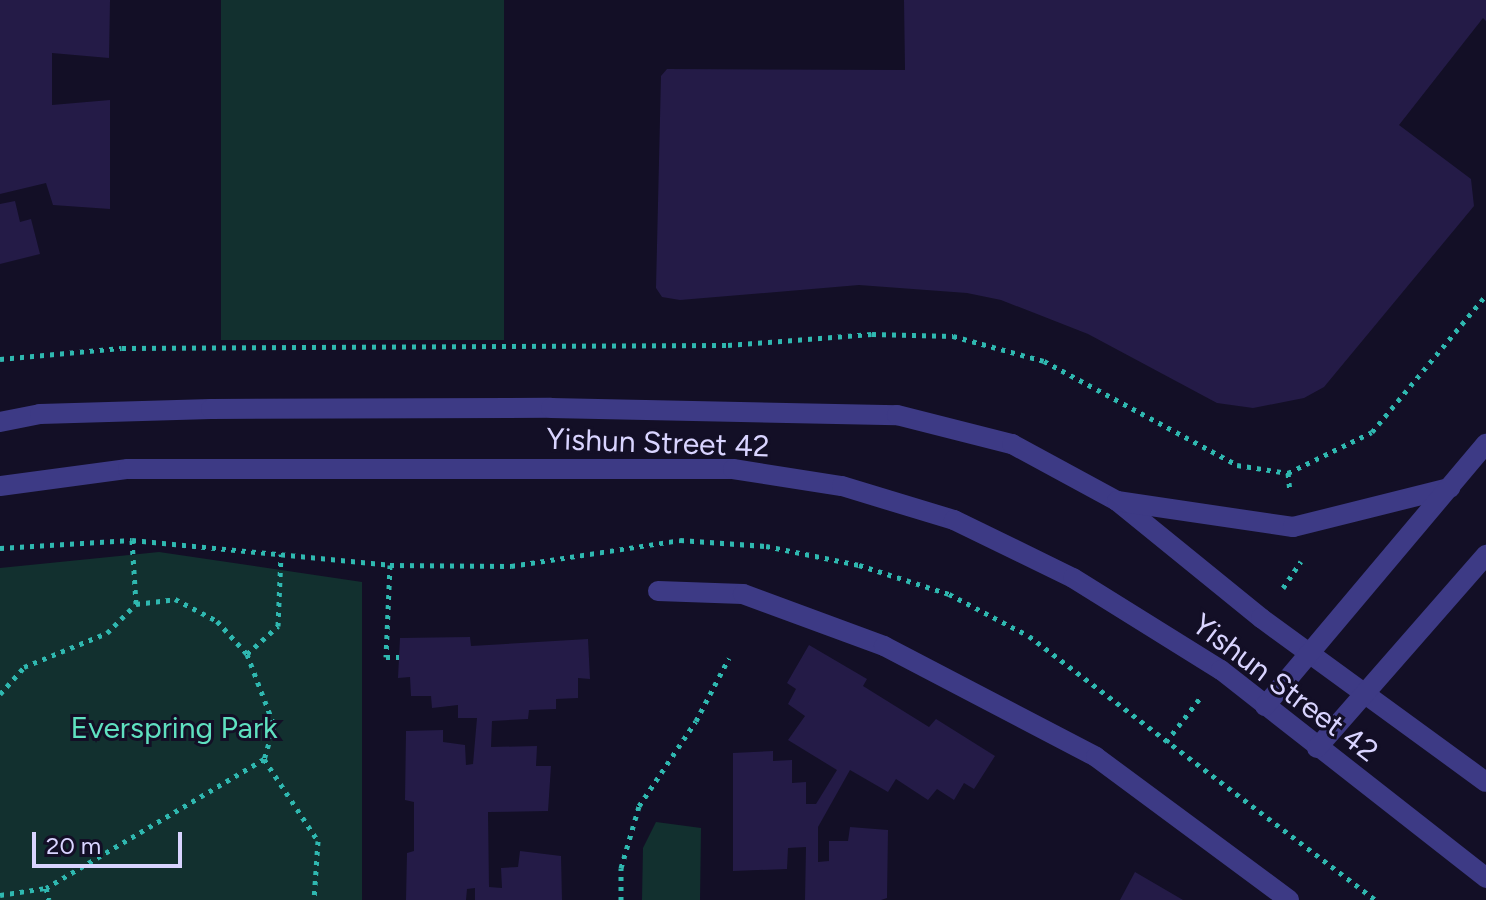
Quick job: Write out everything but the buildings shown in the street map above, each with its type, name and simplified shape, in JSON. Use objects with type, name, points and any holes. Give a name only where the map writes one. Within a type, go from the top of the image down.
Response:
[{"type":"street","name":"Yishun Street 42","points":[[0,422],[40,414],[227,409],[551,408],[897,415],[1012,444],[1117,501],[1309,652],[1486,782]]},
{"type":"street","points":[[1265,706],[1486,444]]},
{"type":"street","name":"Yishun Street 42","points":[[0,486],[128,469],[733,469],[842,486],[954,520],[1073,578],[1221,670],[1486,878]]},
{"type":"street","points":[[1117,501],[1293,527],[1450,488]]},
{"type":"street","points":[[1317,748],[1486,555]]},
{"type":"street","points":[[658,591],[743,594],[884,646],[1096,757],[1289,900]]},
{"type":"path","points":[[0,359],[122,348],[728,345],[872,334],[953,336],[1044,361],[1237,465],[1288,473],[1372,432],[1486,295]]},
{"type":"path","points":[[132,540],[136,604]]},
{"type":"path","points":[[247,654],[278,626],[281,554]]},
{"type":"path","points":[[390,565],[386,657],[399,657]]},
{"type":"path","points":[[0,694],[24,667],[107,633],[136,604],[175,599],[194,606],[247,654],[274,725],[264,759],[46,888],[0,895]]},
{"type":"path","points":[[621,900],[621,868],[639,806],[696,721],[729,658]]},
{"type":"path","points":[[264,759],[318,841],[314,900]]},
{"type":"path","points":[[46,888],[49,900]]},
{"type":"green space","points":[[221,0],[504,0],[504,340],[221,340]]},
{"type":"green space","name":"Everspring Park","points":[[159,552],[362,582],[362,900],[0,900],[0,568]]},
{"type":"green space","points":[[656,822],[701,828],[700,900],[642,900],[643,848]]}]
